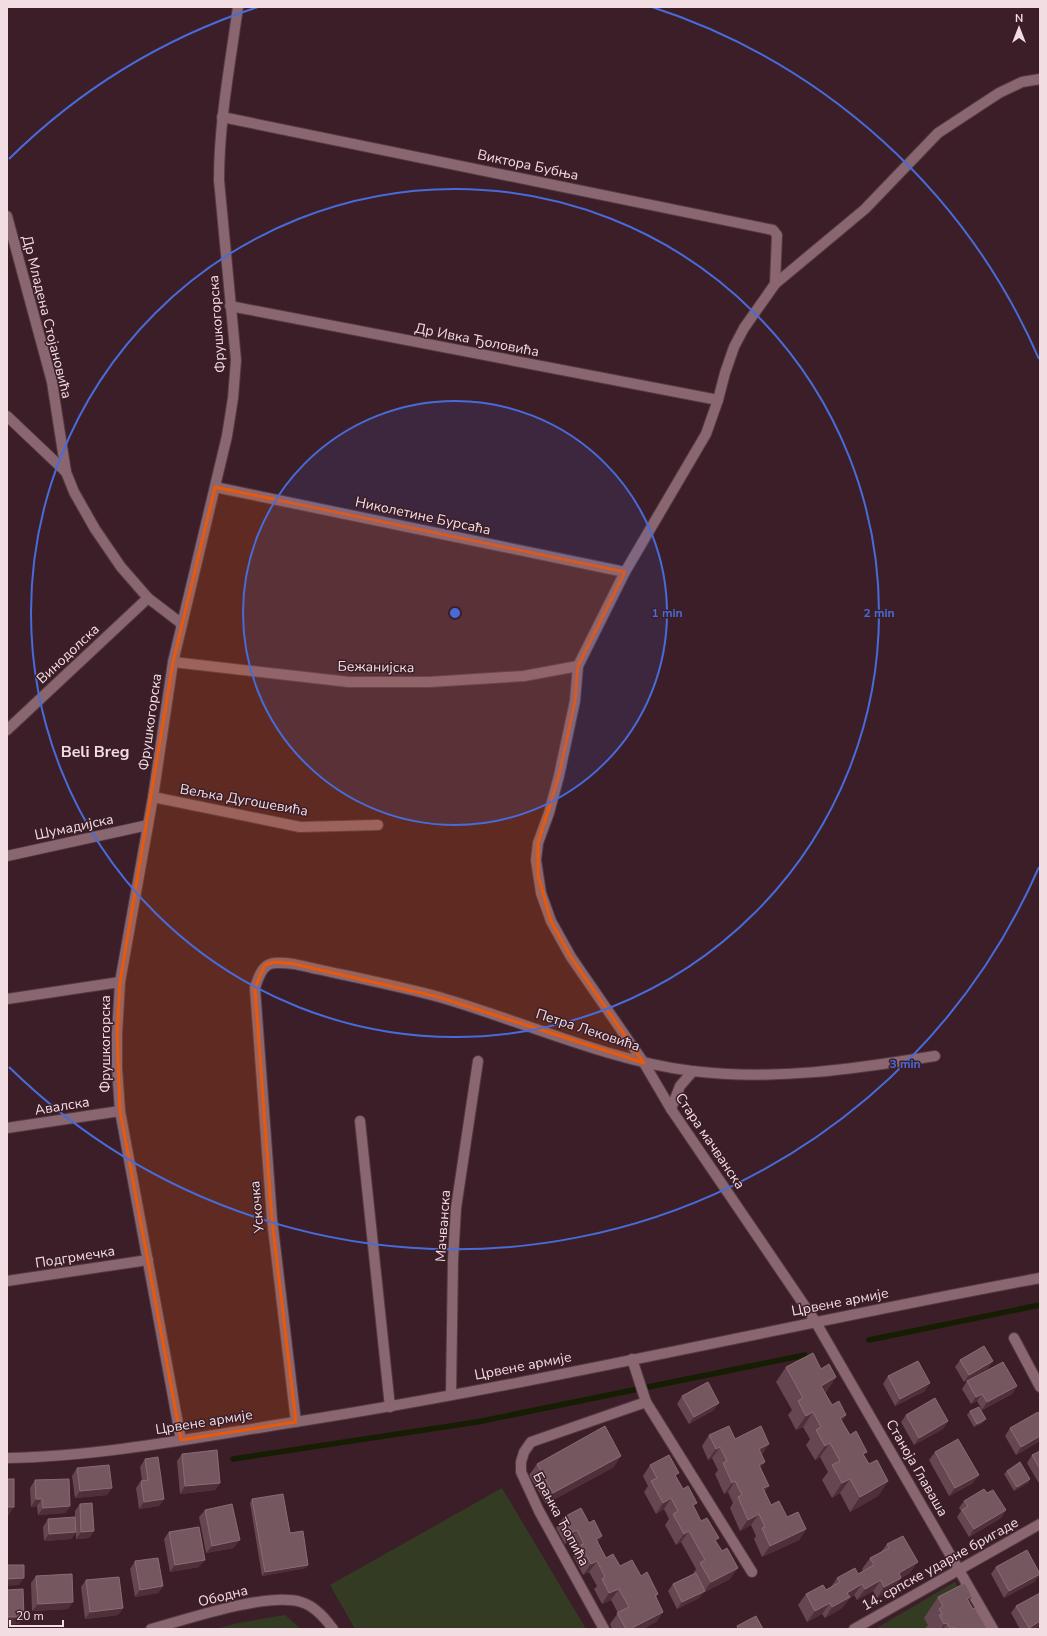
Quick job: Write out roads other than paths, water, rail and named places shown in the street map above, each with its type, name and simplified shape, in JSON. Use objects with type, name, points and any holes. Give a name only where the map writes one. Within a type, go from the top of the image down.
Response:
[{"type":"street","name":"Фрушкогорска","points":[[181,1440],[120,1111],[117,1068],[117,1034],[120,982],[153,797],[173,662],[227,436],[233,398],[236,360],[219,180],[222,117],[238,7]]},
{"type":"street","points":[[578,666],[625,572],[706,434],[734,347],[744,328],[775,284],[865,209],[938,134],[999,92],[1022,82],[1040,79]]},
{"type":"street","name":"Виктора Бубња","points":[[222,117],[773,230],[777,235],[775,284]]},
{"type":"street","name":"Др Младена Стојановића","points":[[7,216],[52,382],[66,472],[74,492],[95,529],[121,567],[148,598],[182,624]]},
{"type":"street","name":"Др Ивка Ђоловића","points":[[230,306],[718,400]]},
{"type":"street","points":[[7,416],[66,472]]},
{"type":"street","name":"Николетине Бурсаћа","points":[[215,487],[625,572]]},
{"type":"street","name":"Винодолска","points":[[7,730],[148,598]]},
{"type":"street","name":"Бежанијска","points":[[173,662],[349,682],[429,682],[524,676],[578,666]]},
{"type":"street","name":"Стара мачванска","points":[[578,666],[575,701],[559,776],[549,813],[538,843],[536,860],[541,893],[551,921],[584,976],[644,1063],[671,1109],[815,1321]]},
{"type":"street","name":"Вељка Дугошевића","points":[[153,797],[300,827],[378,825]]},
{"type":"street","name":"Шумадијска","points":[[7,856],[148,825]]},
{"type":"street","name":"Петра Лековића","points":[[255,988],[260,972],[265,965],[274,962],[294,964],[438,997],[644,1063],[693,1071],[780,1075],[849,1070],[935,1056]]},
{"type":"street","points":[[7,999],[120,982]]},
{"type":"street","name":"Ускочка","points":[[255,988],[272,1219],[296,1422]]},
{"type":"street","name":"Мачванска","points":[[451,1394],[453,1260],[456,1208],[478,1061]]},
{"type":"street","points":[[671,1109],[680,1086],[693,1071]]},
{"type":"street","name":"Авалска","points":[[7,1128],[120,1111]]},
{"type":"street","points":[[360,1121],[390,1407]]},
{"type":"street","name":"Подгрмечка","points":[[7,1281],[148,1260]]},
{"type":"street","name":"Црвене армије","points":[[7,1458],[52,1457],[181,1440],[390,1407],[815,1321],[1040,1278]]},
{"type":"street","name":"Станоја Главаша","points":[[815,1321],[993,1629]]},
{"type":"street","points":[[1014,1338],[1040,1387]]},
{"type":"street","points":[[632,1359],[646,1402],[752,1572]]},
{"type":"street","name":"Бранка Ћопића","points":[[604,1629],[539,1511],[521,1472],[521,1462],[524,1452],[531,1442],[646,1402]]},
{"type":"street","name":"14. српске ударне бригаде","points":[[854,1629],[1040,1524]]},
{"type":"street","name":"Ободна","points":[[151,1629],[244,1604],[286,1599],[302,1602],[317,1610],[333,1629]]},
{"type":"waterway","points":[[869,1340],[1040,1305]]},
{"type":"waterway","points":[[233,1459],[477,1422],[805,1355]]},
{"type":"district","name":"Beli Breg","points":[[95,752]]}]
